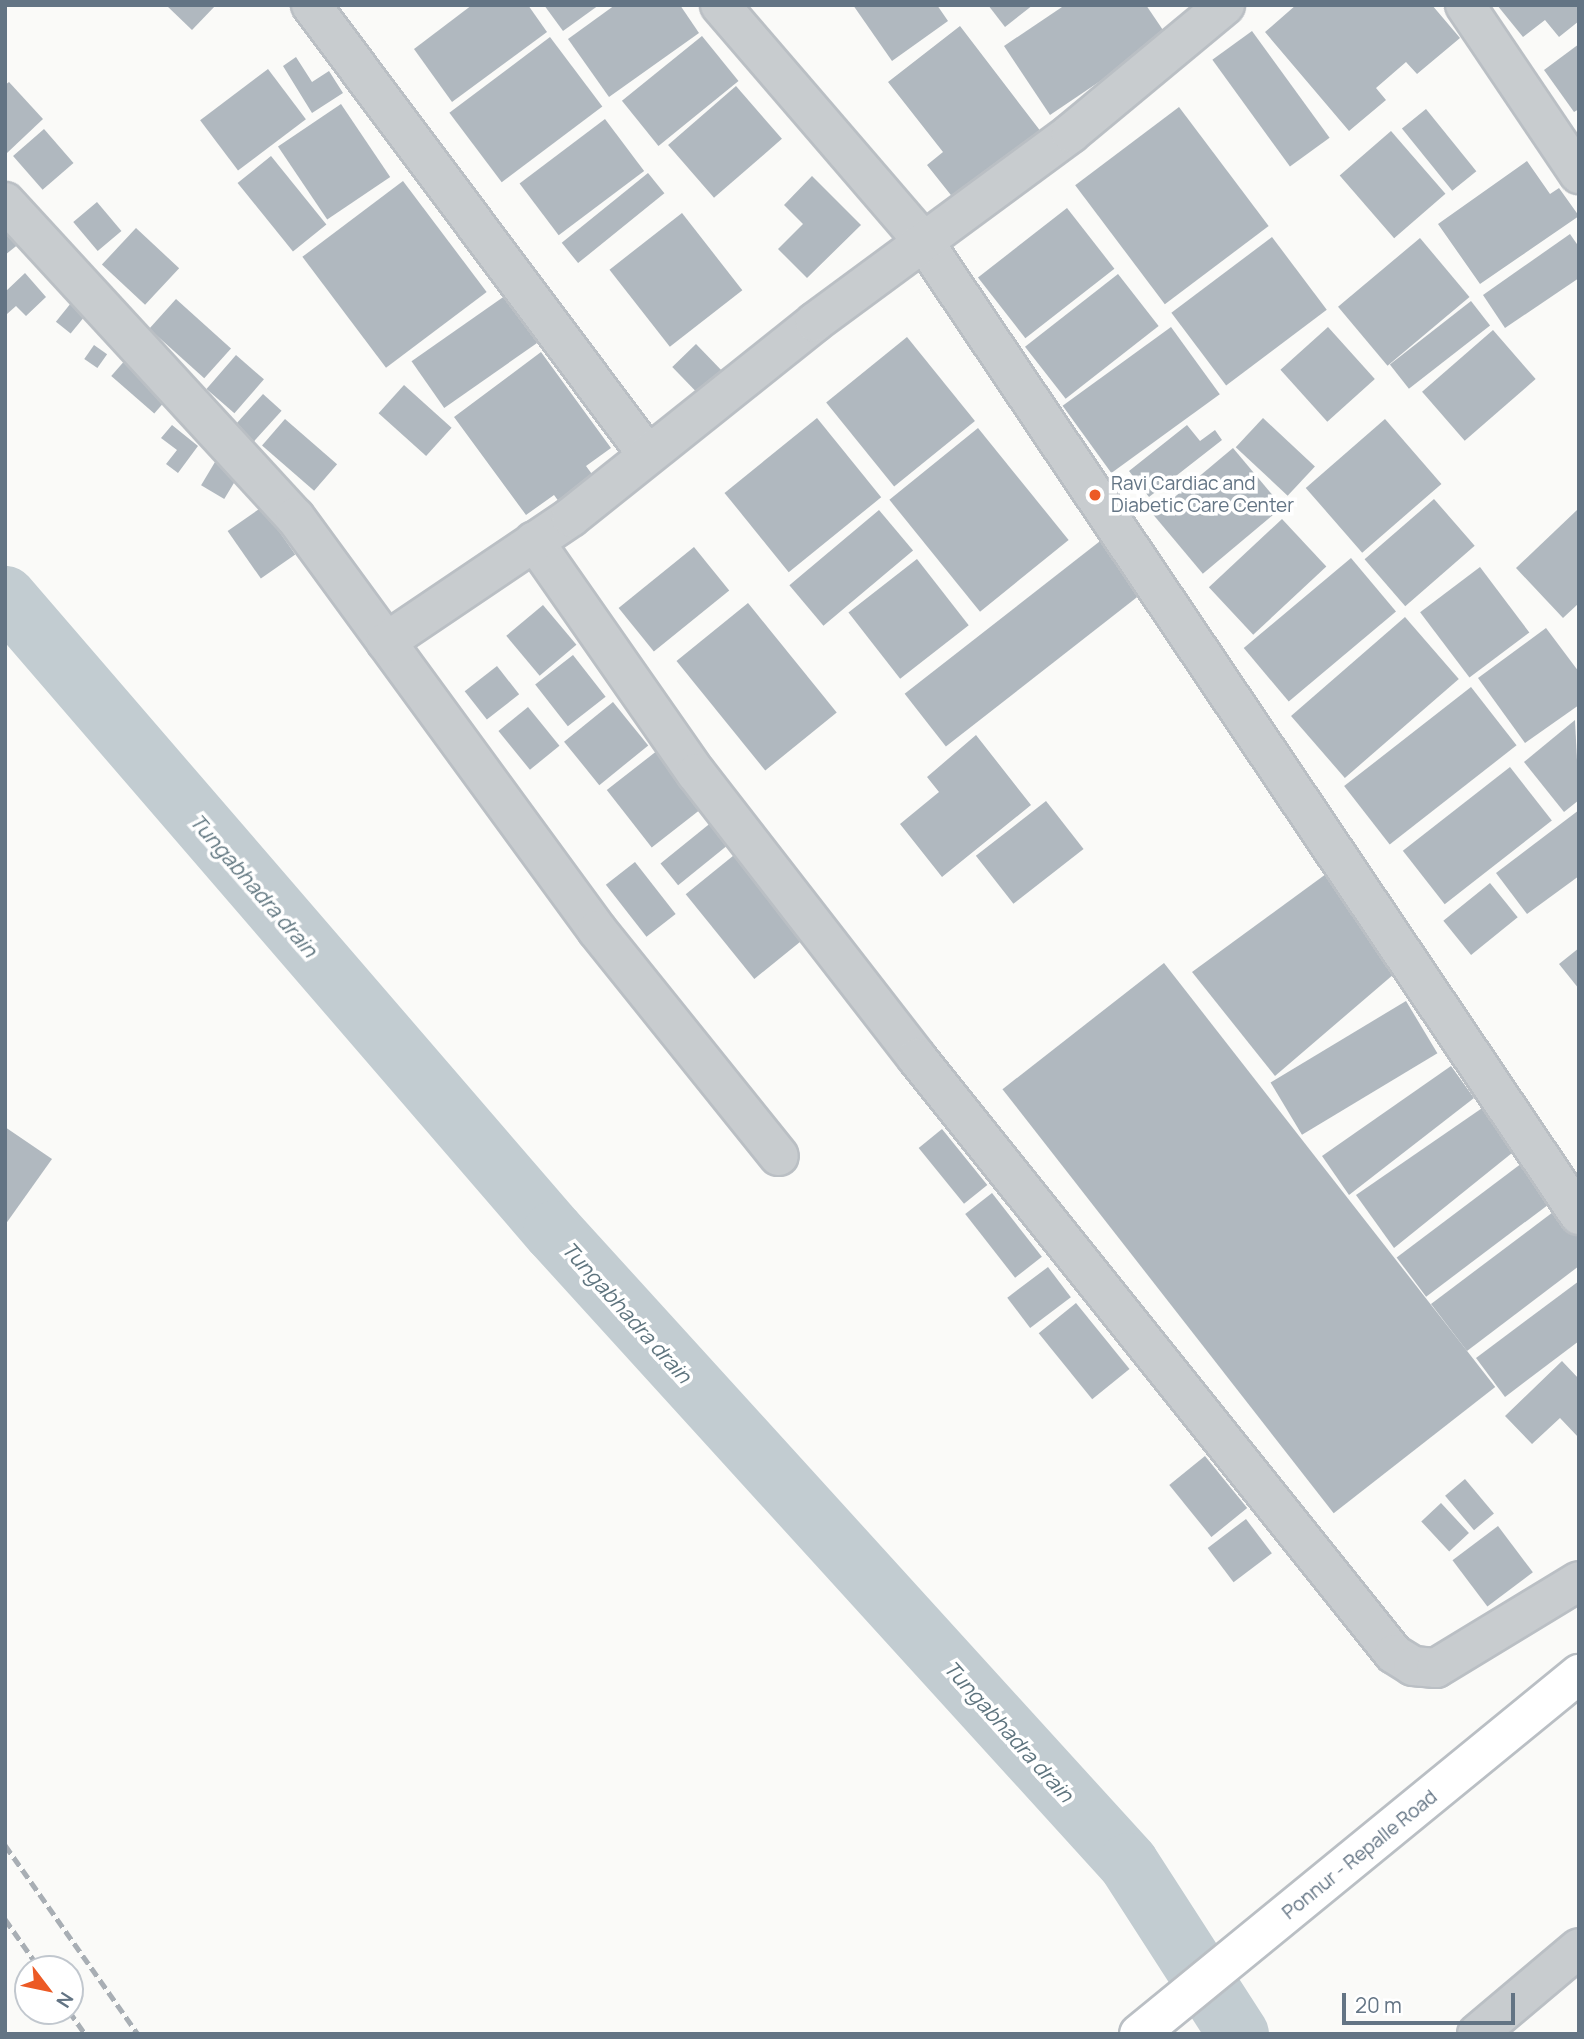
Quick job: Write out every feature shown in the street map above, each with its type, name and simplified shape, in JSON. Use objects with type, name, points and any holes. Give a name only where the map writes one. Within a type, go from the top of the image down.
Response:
[{"type":"main road","name":"Ponnur - Repalle Road","points":[[1139,2034],[1579,1674]]},
{"type":"street","points":[[312,5],[647,454]]},
{"type":"street","points":[[720,5],[924,242],[1579,1215]]},
{"type":"street","points":[[1465,5],[1579,174]]},
{"type":"street","points":[[386,642],[534,541],[924,242],[1071,133],[1201,13]]},
{"type":"street","points":[[5,202],[295,517],[597,930],[779,1156]]},
{"type":"street","points":[[534,541],[696,773],[926,1069],[1394,1654],[1413,1666],[1436,1668],[1579,1581]]},
{"type":"street","points":[[1477,2034],[1573,1964]]},
{"type":"building","points":[[166,5],[216,5],[192,30]]},
{"type":"building","points":[[472,5],[528,5],[547,32],[452,102],[414,49]]},
{"type":"building","points":[[544,5],[599,5],[563,31]]},
{"type":"building","points":[[615,5],[680,5],[699,33],[609,97],[568,39]]},
{"type":"building","points":[[853,5],[937,5],[948,21],[892,61]]},
{"type":"building","points":[[988,5],[1033,5],[1005,27]]},
{"type":"building","points":[[1065,5],[1146,5],[1167,36],[1050,115],[1004,46]]},
{"type":"building","points":[[1296,5],[1432,5],[1460,38],[1417,74],[1406,62],[1376,88],[1386,100],[1349,131],[1265,32]]},
{"type":"building","points":[[1497,5],[1579,5],[1579,21],[1559,37],[1545,20],[1523,37]]},
{"type":"building","points":[[960,26],[1045,137],[958,204],[927,165],[943,152],[888,82]]},
{"type":"building","points":[[1252,31],[1330,138],[1290,167],[1212,60]]},
{"type":"building","points":[[702,36],[739,81],[658,146],[622,101]]},
{"type":"building","points":[[550,37],[602,106],[502,182],[449,113]]},
{"type":"building","points":[[1579,44],[1579,109],[1574,112],[1544,70]]},
{"type":"building","points":[[296,57],[312,82],[329,71],[343,93],[312,113],[283,66]]},
{"type":"building","points":[[268,69],[306,119],[238,170],[200,120]]},
{"type":"building","points":[[9,82],[43,119],[7,153],[5,85]]},
{"type":"building","points":[[736,86],[782,139],[714,198],[668,145]]},
{"type":"building","points":[[341,104],[390,177],[327,219],[278,146]]},
{"type":"building","points":[[1179,107],[1269,226],[1165,304],[1075,185]]},
{"type":"building","points":[[1426,109],[1476,171],[1452,191],[1402,129]]},
{"type":"building","points":[[605,119],[644,171],[559,235],[520,183]]},
{"type":"building","points":[[44,129],[74,163],[43,190],[13,156]]},
{"type":"building","points":[[1391,131],[1445,194],[1394,238],[1340,176]]},
{"type":"building","points":[[271,156],[326,224],[293,251],[238,183]]},
{"type":"building","points":[[1527,161],[1550,194],[1559,188],[1579,216],[1480,284],[1438,224]]},
{"type":"building","points":[[648,173],[664,193],[578,263],[562,243]]},
{"type":"building","points":[[812,176],[861,225],[807,278],[778,249],[803,224],[784,205]]},
{"type":"building","points":[[403,181],[487,292],[386,368],[302,257]]},
{"type":"building","points":[[97,202],[121,231],[98,251],[73,222]]},
{"type":"building","points":[[1067,208],[1114,269],[1025,338],[978,278]]},
{"type":"building","points":[[682,213],[742,290],[670,347],[610,270]]},
{"type":"building","points":[[5,215],[25,239],[5,255]]},
{"type":"building","points":[[136,228],[179,268],[145,305],[102,265]]},
{"type":"building","points":[[1570,234],[1579,247],[1579,278],[1505,328],[1483,295]]},
{"type":"building","points":[[1272,237],[1327,310],[1226,386],[1171,313]]},
{"type":"building","points":[[1420,238],[1469,297],[1388,366],[1338,307]]},
{"type":"building","points":[[25,273],[46,297],[26,316],[16,306],[7,314],[5,292]]},
{"type":"building","points":[[1118,274],[1159,326],[1066,399],[1025,347]]},
{"type":"building","points":[[509,293],[542,340],[444,408],[412,361]]},
{"type":"building","points":[[176,299],[231,349],[204,378],[149,329]]},
{"type":"building","points":[[1471,301],[1490,325],[1409,389],[1390,364]]},
{"type":"building","points":[[71,303],[86,315],[71,334],[56,322]]},
{"type":"building","points":[[1171,327],[1220,394],[1111,473],[1063,406]]},
{"type":"building","points":[[1328,327],[1375,379],[1327,422],[1280,370]]},
{"type":"building","points":[[1493,330],[1536,379],[1465,441],[1422,392]]},
{"type":"building","points":[[907,337],[975,421],[894,486],[826,402]]},
{"type":"building","points":[[696,344],[729,378],[705,401],[672,367]]},
{"type":"building","points":[[94,345],[107,354],[97,368],[84,359]]},
{"type":"building","points":[[541,352],[611,448],[586,466],[597,481],[562,506],[554,495],[526,515],[454,417]]},
{"type":"building","points":[[236,355],[264,379],[234,413],[206,389]]},
{"type":"building","points":[[127,358],[170,395],[154,414],[111,376]]},
{"type":"building","points":[[404,385],[452,428],[426,456],[379,413]]},
{"type":"building","points":[[263,394],[282,411],[253,442],[235,425]]},
{"type":"building","points":[[817,418],[881,497],[789,572],[725,493]]},
{"type":"building","points":[[1263,418],[1315,466],[1288,496],[1236,447]]},
{"type":"building","points":[[285,419],[337,464],[314,491],[262,445]]},
{"type":"building","points":[[1385,419],[1441,484],[1362,553],[1306,488]]},
{"type":"building","points":[[172,425],[198,446],[178,473],[166,464],[177,450],[161,438]]},
{"type":"building","points":[[1187,425],[1200,441],[1215,430],[1222,440],[1149,497],[1129,471]]},
{"type":"building","points":[[978,428],[1069,540],[980,612],[889,500]]},
{"type":"building","points":[[1233,448],[1282,507],[1203,574],[1153,515]]},
{"type":"building","points":[[215,462],[238,476],[224,499],[201,485]]},
{"type":"building","points":[[1434,499],[1475,546],[1405,606],[1365,559]]},
{"type":"building","points":[[262,507],[295,555],[261,579],[228,531]]},
{"type":"building","points":[[879,510],[913,551],[823,626],[789,585]]},
{"type":"building","points":[[1577,510],[1579,603],[1563,618],[1516,568]]},
{"type":"building","points":[[1282,519],[1326,567],[1253,635],[1209,587]]},
{"type":"building","points":[[1104,538],[1145,591],[946,747],[905,694]]},
{"type":"building","points":[[694,547],[729,591],[654,652],[619,608]]},
{"type":"building","points":[[1351,558],[1396,612],[1289,702],[1244,648]]},
{"type":"building","points":[[917,559],[969,625],[900,679],[848,613]]},
{"type":"building","points":[[1480,567],[1529,632],[1469,678],[1420,612]]},
{"type":"building","points":[[748,603],[837,713],[765,770],[677,661]]},
{"type":"building","points":[[543,605],[576,645],[540,676],[506,636]]},
{"type":"building","points":[[1405,617],[1459,679],[1345,778],[1291,716]]},
{"type":"building","points":[[1546,628],[1579,672],[1579,705],[1525,743],[1478,678]]},
{"type":"building","points":[[573,655],[606,697],[568,726],[535,685]]},
{"type":"building","points":[[497,666],[519,694],[487,720],[465,691]]},
{"type":"building","points":[[1471,687],[1517,745],[1390,844],[1344,786]]},
{"type":"building","points":[[613,702],[648,746],[599,785],[564,742]]},
{"type":"building","points":[[528,707],[559,746],[530,770],[498,731]]},
{"type":"building","points":[[1575,720],[1579,800],[1564,812],[1524,762]]},
{"type":"building","points":[[976,735],[1031,805],[942,877],[900,824],[939,792],[927,777]]},
{"type":"building","points":[[658,750],[703,808],[652,848],[607,790]]},
{"type":"building","points":[[1510,767],[1552,821],[1445,904],[1403,851]]},
{"type":"building","points":[[1046,801],[1084,849],[1013,904],[976,856]]},
{"type":"building","points":[[1579,810],[1579,876],[1527,914],[1496,873]]},
{"type":"building","points":[[718,817],[736,839],[678,885],[660,864]]},
{"type":"building","points":[[744,847],[813,932],[754,979],[686,894]]},
{"type":"building","points":[[635,862],[676,914],[646,937],[606,885]]},
{"type":"building","points":[[1326,874],[1394,974],[1275,1076],[1192,972]]},
{"type":"building","points":[[1490,883],[1518,917],[1471,955],[1443,921]]},
{"type":"building","points":[[1579,948],[1579,989],[1559,964]]},
{"type":"building","points":[[1164,963],[1495,1387],[1334,1513],[1002,1089]]},
{"type":"building","points":[[1406,1001],[1437,1053],[1302,1135],[1271,1082]]},
{"type":"building","points":[[1451,1066],[1474,1098],[1349,1195],[1322,1156]]},
{"type":"building","points":[[1488,1104],[1512,1153],[1394,1248],[1356,1195]]},
{"type":"building","points":[[5,1127],[52,1159],[5,1225]]},
{"type":"building","points":[[942,1129],[987,1185],[964,1204],[919,1148]]},
{"type":"building","points":[[1530,1157],[1559,1196],[1426,1297],[1397,1258]]},
{"type":"building","points":[[992,1193],[1042,1257],[1015,1278],[965,1214]]},
{"type":"building","points":[[1561,1206],[1579,1230],[1579,1266],[1467,1351],[1431,1304]]},
{"type":"building","points":[[1048,1267],[1071,1297],[1030,1328],[1007,1298]]},
{"type":"building","points":[[1579,1281],[1579,1341],[1505,1397],[1476,1358]]},
{"type":"building","points":[[1076,1303],[1129,1369],[1092,1399],[1039,1333]]},
{"type":"building","points":[[1562,1361],[1579,1379],[1579,1438],[1560,1418],[1532,1444],[1505,1416]]},
{"type":"building","points":[[1205,1456],[1247,1508],[1211,1537],[1169,1485]]},
{"type":"building","points":[[1465,1479],[1494,1513],[1474,1530],[1445,1496]]},
{"type":"building","points":[[1441,1503],[1469,1533],[1449,1551],[1421,1521]]},
{"type":"building","points":[[1246,1519],[1272,1553],[1234,1582],[1208,1548]]},
{"type":"building","points":[[1498,1526],[1533,1572],[1487,1607],[1452,1560]]},
{"type":"waterway","name":"Tungabhadra drain","points":[[5,596],[553,1231],[1128,1863],[1238,2034]]},
{"type":"railway","points":[[5,1845],[138,2034]]},
{"type":"railway","points":[[5,1919],[30,1955]]},
{"type":"railway","points":[[79,2025],[85,2034]]},
{"type":"place","name":"Ravi Cardiac and Diabetic Care Center","points":[[1095,495]]}]
